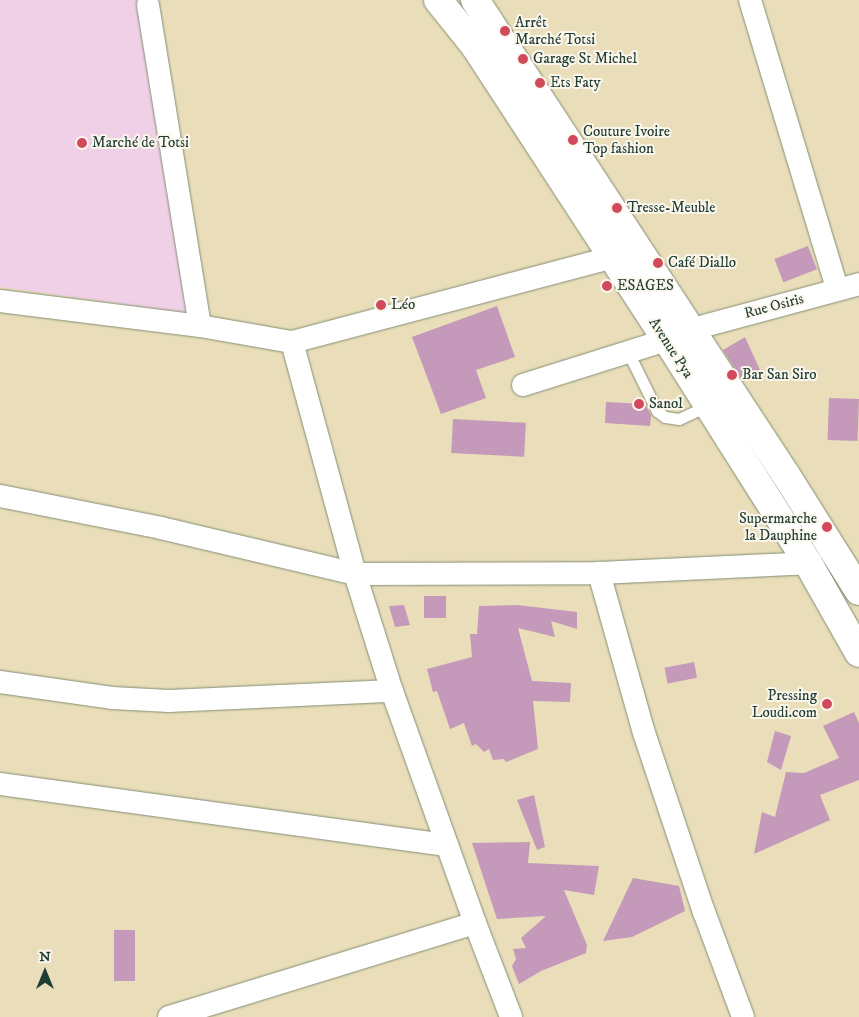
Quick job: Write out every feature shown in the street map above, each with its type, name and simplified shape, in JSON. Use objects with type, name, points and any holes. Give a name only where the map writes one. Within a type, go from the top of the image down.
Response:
[{"type":"main road","name":"Avenue Pya","points":[[438,0],[474,46],[611,258],[678,335]]},
{"type":"main road","name":"Avenue Pya","points":[[475,0],[678,335],[719,399],[859,653]]},
{"type":"main road","name":"Avenue Pya","points":[[719,399],[786,475],[859,591]]},
{"type":"street","points":[[750,0],[837,289]]},
{"type":"street","points":[[151,2],[200,326]]},
{"type":"street","points":[[0,301],[200,326],[292,342],[611,258]]},
{"type":"street","name":"Rue Osiris","points":[[524,385],[678,335],[859,284]]},
{"type":"street","points":[[292,342],[355,574],[392,691],[448,844],[474,923],[511,1017]]},
{"type":"street","points":[[0,496],[161,528],[355,574],[599,573],[808,563]]},
{"type":"street","points":[[599,573],[644,732],[704,912],[743,1017]]},
{"type":"street","points":[[0,682],[112,698],[169,701],[392,691]]},
{"type":"street","points":[[0,784],[448,844]]},
{"type":"street","points":[[169,1017],[474,923]]},
{"type":"lane","points":[[628,352],[657,411],[665,417],[679,419],[719,399]]},
{"type":"shaded area","name":"Marché de Totsi","points":[[0,0],[144,0],[188,313],[0,287]]},
{"type":"building","points":[[808,246],[817,269],[783,282],[774,259]]},
{"type":"building","points":[[497,306],[515,357],[476,370],[486,398],[441,414],[412,337]]},
{"type":"building","points":[[745,337],[760,370],[741,378],[723,350]]},
{"type":"building","points":[[829,398],[859,399],[858,441],[828,440]]},
{"type":"building","points":[[606,402],[645,404],[651,415],[650,426],[605,423]]},
{"type":"building","points":[[453,419],[526,423],[524,457],[451,453]]},
{"type":"building","points":[[424,596],[446,596],[446,618],[424,618]]},
{"type":"building","points":[[404,605],[410,625],[395,627],[389,606]]},
{"type":"building","points":[[517,605],[577,612],[577,629],[551,621],[555,637],[518,628],[532,681],[571,683],[570,702],[533,701],[538,749],[506,762],[504,759],[493,760],[489,749],[484,752],[476,744],[472,746],[464,723],[450,729],[437,691],[433,692],[427,669],[472,657],[470,634],[477,634],[479,606]]},
{"type":"building","points":[[694,662],[697,678],[668,683],[665,668]]},
{"type":"building","points":[[854,712],[859,723],[859,780],[820,795],[830,820],[754,854],[762,812],[775,817],[786,772],[804,773],[839,758],[823,726]]},
{"type":"building","points":[[775,731],[791,736],[781,770],[767,762]]},
{"type":"building","points":[[534,795],[545,847],[537,850],[517,800]]},
{"type":"building","points":[[530,842],[528,863],[599,866],[594,895],[564,890],[587,945],[586,953],[541,971],[519,984],[512,966],[516,959],[513,949],[526,948],[521,938],[546,916],[497,919],[472,843]]},
{"type":"building","points":[[633,878],[679,886],[685,911],[632,937],[603,941]]},
{"type":"building","points":[[114,930],[135,930],[135,981],[114,981]]},
{"type":"place","name":"Arrêt Marché Totsi","points":[[505,31]]},
{"type":"place","name":"Garage St Michel","points":[[523,59]]},
{"type":"place","name":"Ets Faty","points":[[540,83]]},
{"type":"place","name":"Couture Ivoire Top fashion","points":[[573,140]]},
{"type":"place","name":"Marché de Totsi","points":[[82,143]]},
{"type":"place","name":"Tresse-Meuble","points":[[617,208]]},
{"type":"place","name":"Café Diallo","points":[[658,263]]},
{"type":"place","name":"ESAGES","points":[[607,286]]},
{"type":"place","name":"Léo","points":[[381,305]]},
{"type":"place","name":"Bar San Siro","points":[[732,375]]},
{"type":"place","name":"Sanol","points":[[639,404]]},
{"type":"place","name":"Supermarche la Dauphine","points":[[827,527]]},
{"type":"place","name":"Pressing Loudi.com","points":[[827,704]]}]
